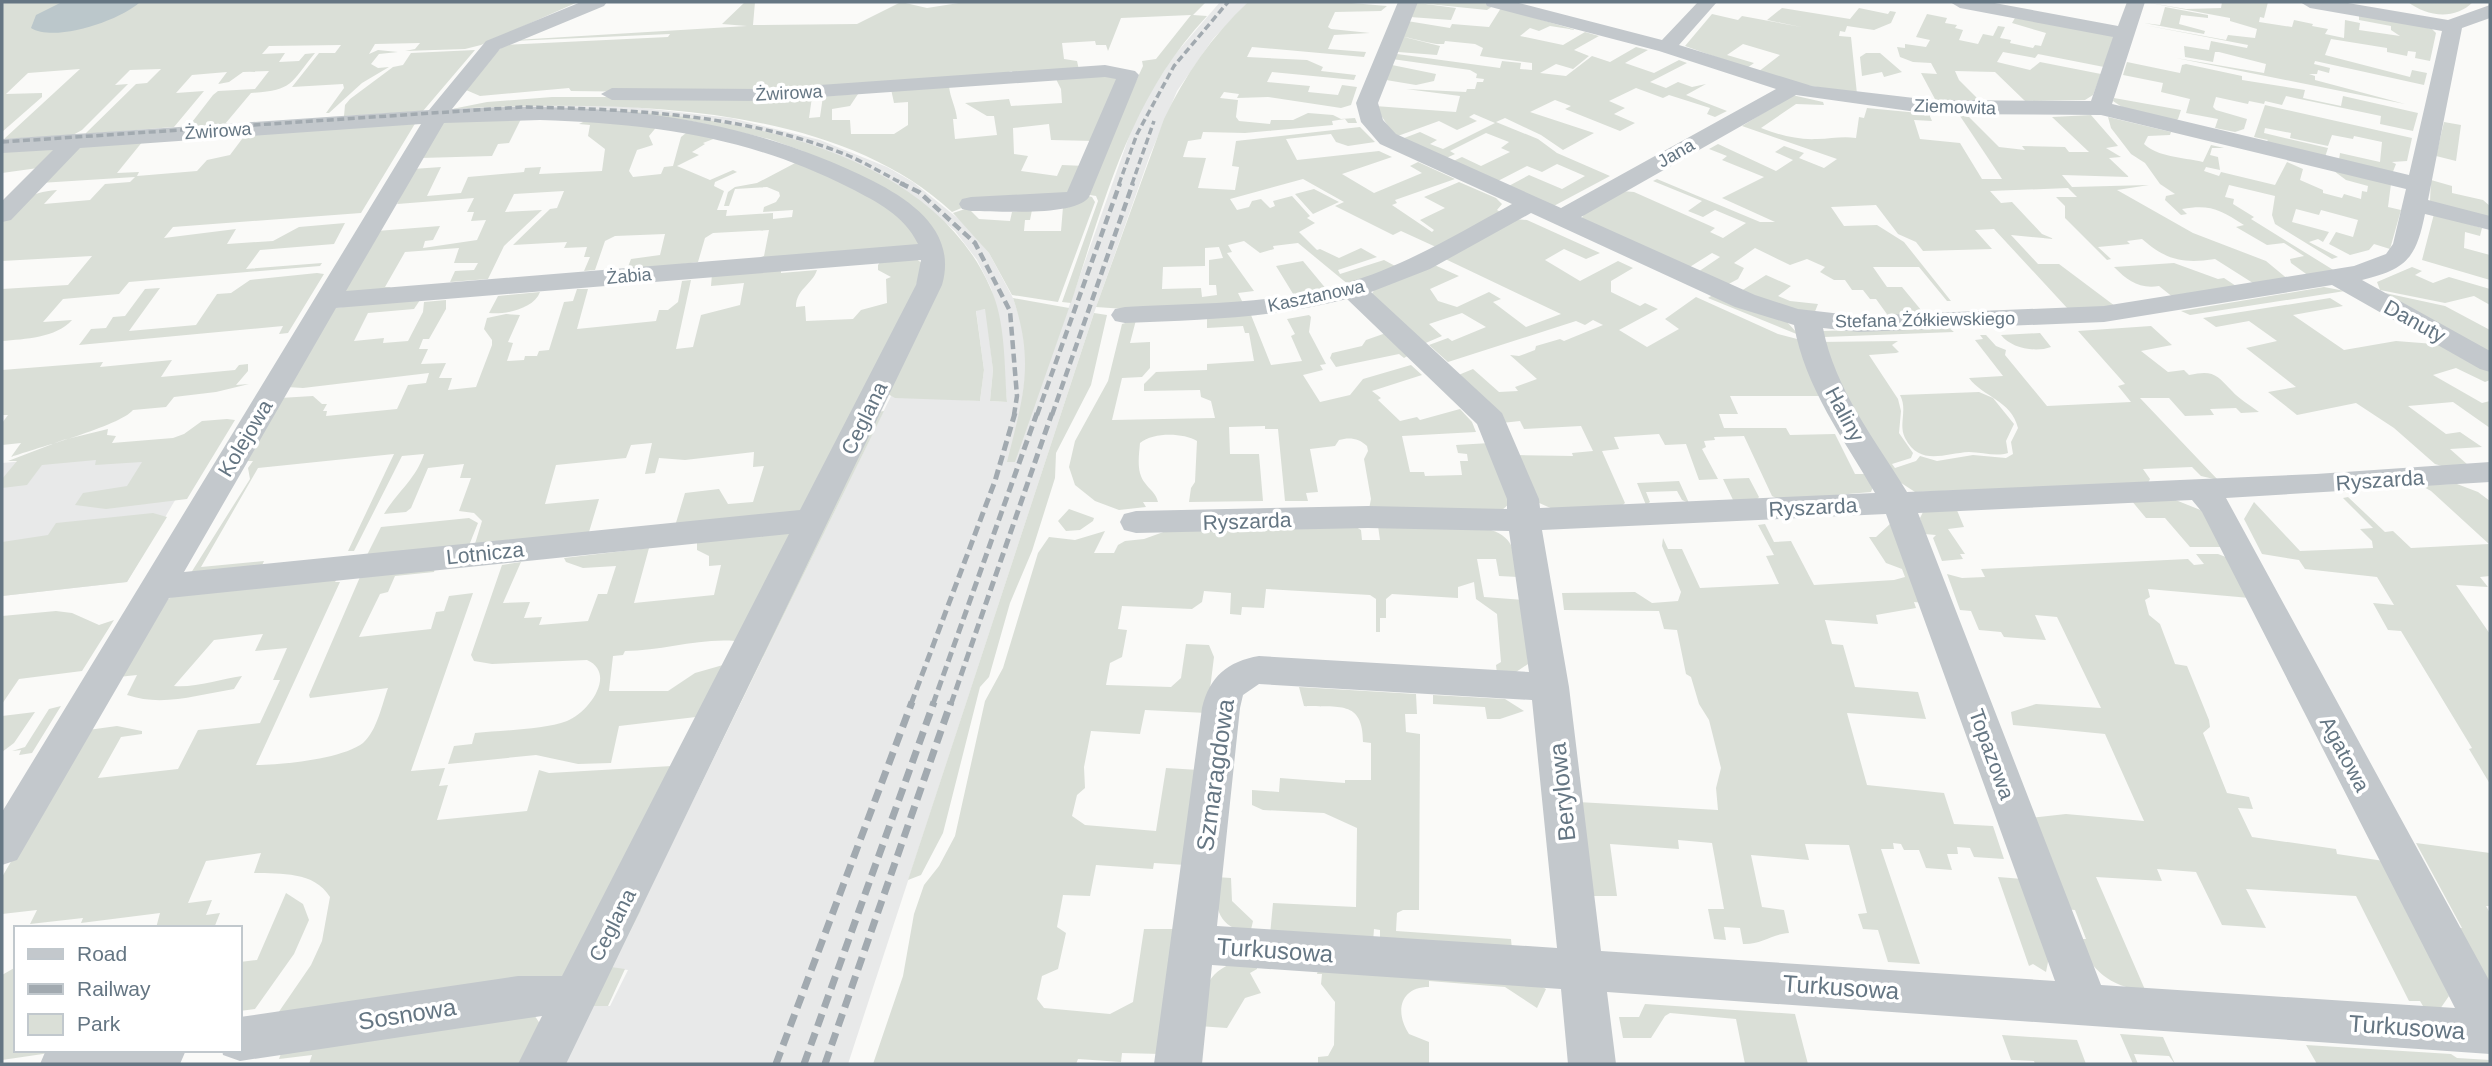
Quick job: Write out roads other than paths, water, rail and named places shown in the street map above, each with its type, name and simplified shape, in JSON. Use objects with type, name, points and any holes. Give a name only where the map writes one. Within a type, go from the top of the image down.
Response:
[{"type":"street","name":"Kolejowa","points":[[2,848],[440,109],[486,51],[504,40],[597,2]]},
{"type":"street","name":"Stefana Żółkiewskiego","points":[[1408,2],[1368,96],[1367,111],[1372,122],[1388,139],[1745,301],[1807,319],[1874,324],[2104,314],[2339,278],[2371,270],[2401,256],[2406,246],[2418,194]]},
{"type":"street","name":"Ziemowita","points":[[1494,2],[1666,47],[1791,89],[1863,101],[1931,107],[2101,108],[2418,194],[2490,223]]},
{"type":"street","points":[[1666,47],[1709,2]]},
{"type":"street","points":[[1960,2],[2125,33]]},
{"type":"street","points":[[2101,108],[2101,99],[2136,2]]},
{"type":"street","points":[[2310,2],[2476,20],[2418,194]]},
{"type":"street","name":"Żwirowa","points":[[2,146],[440,109],[562,94],[701,97],[1110,71],[1126,73],[1128,79],[1075,198],[1063,202],[971,204]]},
{"type":"street","name":"Jana","points":[[1562,218],[1791,89]]},
{"type":"street","points":[[440,109],[596,114],[684,123],[748,138],[816,161],[888,198],[923,229],[932,251]]},
{"type":"street","points":[[2,215],[74,141]]},
{"type":"street","name":"Kasztanowa","points":[[1125,315],[1245,310],[1353,290],[1405,269],[1530,204]]},
{"type":"street","name":"Żabia","points":[[327,301],[932,251]]},
{"type":"street","name":"Ceglana","points":[[542,1064],[934,274],[932,251]]},
{"type":"street","name":"Danuty","points":[[2339,278],[2490,363]]},
{"type":"street","name":"Berylowa","points":[[1353,290],[1491,420],[1520,491],[1550,687],[1592,1064]]},
{"type":"street","name":"Haliny","points":[[1807,319],[1809,338],[1842,412],[1898,503]]},
{"type":"street","name":"Ryszarda","points":[[1136,522],[1368,517],[1525,520],[2485,477]]},
{"type":"street","name":"Agatowa","points":[[2201,489],[2216,508],[2466,987],[2490,1017]]},
{"type":"street","name":"Topazowa","points":[[1898,503],[2086,1004]]},
{"type":"street","name":"Lotnicza","points":[[156,587],[814,520]]},
{"type":"street","name":"Szmaragdowa","points":[[1178,1064],[1222,698],[1236,678],[1259,670],[1550,687]]},
{"type":"street","name":"Turkusowa","points":[[1192,944],[2490,1032]]},
{"type":"street","name":"Sosnowa","points":[[242,1039],[526,996],[575,998]]},
{"type":"street","points":[[64,1064],[149,1052]]},
{"type":"railway","points":[[1119,184],[1137,134],[1174,66],[1228,2]]},
{"type":"railway","points":[[2,142],[522,107],[604,110],[687,116],[768,130],[847,155],[904,184]]},
{"type":"railway","points":[[1132,184],[1154,121]]},
{"type":"railway","points":[[900,183],[919,192],[975,243],[1010,311],[1017,396],[1014,415]]},
{"type":"railway","points":[[1037,415],[1120,183]]},
{"type":"railway","points":[[1052,415],[1133,183]]},
{"type":"railway","points":[[911,704],[995,481],[1015,413]]},
{"type":"railway","points":[[933,704],[1037,413]]},
{"type":"railway","points":[[951,704],[1052,413]]},
{"type":"railway","points":[[776,1064],[912,702]]},
{"type":"railway","points":[[804,1064],[934,702]]},
{"type":"railway","points":[[825,1064],[951,702]]}]
